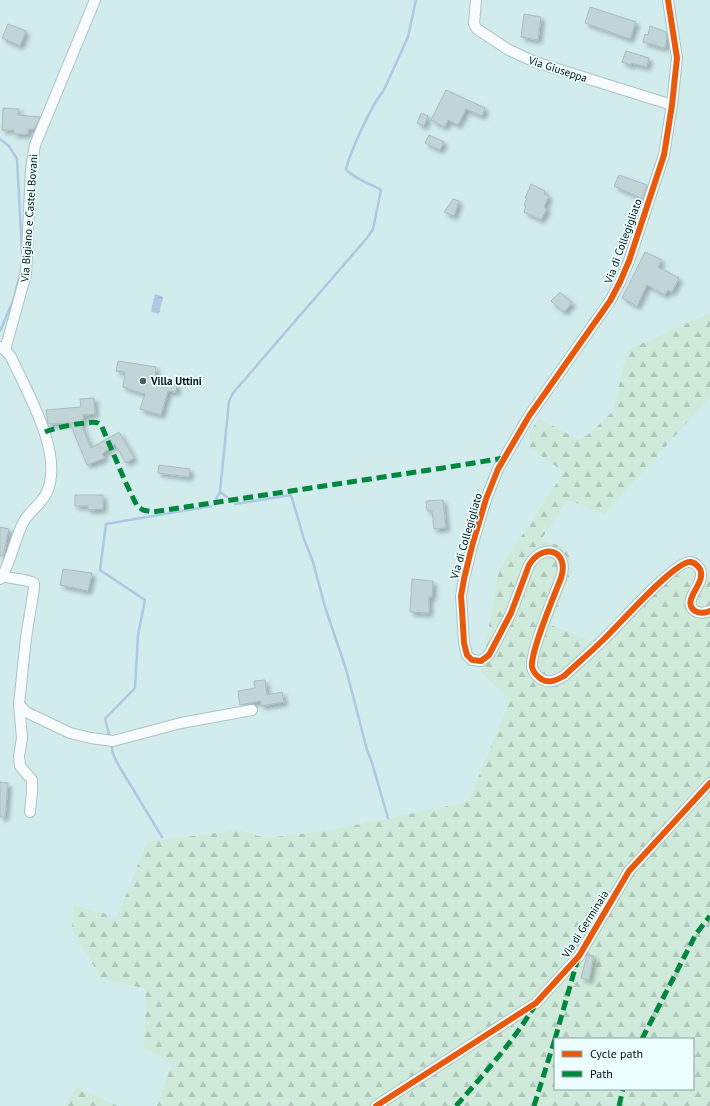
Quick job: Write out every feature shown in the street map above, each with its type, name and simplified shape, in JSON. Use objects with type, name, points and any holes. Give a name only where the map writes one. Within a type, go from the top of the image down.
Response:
[{"type":"street","name":"Via Bigiano e Castel Bovani","points":[[3,348],[26,274],[30,170],[35,145],[95,0]]},
{"type":"street","name":"Via Giuseppa","points":[[476,0],[474,24],[477,29],[514,52],[535,62],[672,105]]},
{"type":"street","name":"Via di Collegigliato","points":[[668,0],[677,52],[672,105],[664,155],[629,260],[620,282],[610,301],[529,416],[504,458],[486,499],[464,579],[462,603],[465,648],[467,655],[476,661],[484,660],[489,655],[512,613],[529,564],[536,556],[547,551],[552,551],[561,557],[563,567],[561,578],[532,663],[532,668],[535,673],[545,681],[558,680],[564,676],[606,638],[647,594],[683,563],[692,562],[696,564],[701,573],[701,580],[692,598],[691,603],[693,608],[697,612],[702,613],[710,611]]},
{"type":"street","points":[[3,348],[11,357],[45,432],[51,455],[50,485],[47,493],[24,522],[1,578],[30,581],[34,583],[19,704],[22,738],[19,756],[20,766],[32,780],[30,812]]},
{"type":"street","points":[[19,704],[26,712],[70,733],[91,738],[113,740],[181,723],[252,710]]},
{"type":"street","name":"Via di Germinaia","points":[[376,1106],[536,1003],[579,956],[629,871],[710,783]]},
{"type":"green space","points":[[710,313],[710,397],[605,514],[568,500],[540,541],[567,547],[572,571],[551,625],[591,641],[681,569],[710,575],[710,1106],[157,1106],[172,1064],[144,1048],[146,989],[101,978],[72,930],[74,905],[117,917],[147,842],[239,830],[266,838],[326,831],[468,802],[510,700],[481,672],[499,570],[564,472],[530,448],[529,433],[539,418],[579,440],[589,434],[612,412],[628,350]]},
{"type":"green space","points":[[76,1087],[118,1106],[65,1106]]},
{"type":"water","points":[[155,294],[163,297],[159,314],[151,311]]},
{"type":"building","points":[[590,7],[636,22],[630,39],[585,23]]},
{"type":"building","points":[[524,14],[541,17],[538,40],[521,37]]},
{"type":"building","points":[[8,24],[26,31],[20,46],[2,38]]},
{"type":"building","points":[[650,26],[666,32],[667,39],[665,48],[643,42],[645,34],[648,35]]},
{"type":"building","points":[[626,51],[649,58],[647,67],[622,62]]},
{"type":"building","points":[[446,90],[485,108],[482,116],[466,109],[458,125],[448,120],[445,127],[431,120]]},
{"type":"building","points":[[3,108],[19,109],[18,115],[40,117],[34,129],[28,129],[28,134],[14,134],[14,130],[2,130]]},
{"type":"building","points":[[421,113],[428,116],[424,126],[417,123]]},
{"type":"building","points":[[429,135],[444,142],[440,150],[425,143]]},
{"type":"building","points":[[619,175],[647,185],[643,199],[614,186]]},
{"type":"building","points":[[531,184],[545,191],[544,194],[549,196],[544,207],[547,209],[541,220],[524,212],[526,206],[524,205],[527,198],[525,198]]},
{"type":"building","points":[[453,199],[459,201],[454,216],[444,212]]},
{"type":"building","points":[[645,252],[662,260],[658,267],[679,278],[672,292],[668,290],[665,295],[647,285],[637,306],[622,298]]},
{"type":"building","points":[[560,292],[572,303],[564,312],[551,301]]},
{"type":"building","name":"Villa Uttini","points":[[118,361],[156,367],[155,380],[177,384],[176,392],[168,391],[161,415],[140,409],[145,394],[123,387],[125,372],[116,371]]},
{"type":"building","points":[[94,398],[95,414],[83,415],[84,422],[80,422],[91,448],[119,432],[134,458],[126,463],[115,444],[102,454],[105,458],[87,465],[70,423],[48,424],[46,410],[81,407],[80,399]]},
{"type":"building","points":[[159,465],[190,469],[189,477],[158,473]]},
{"type":"building","points":[[75,495],[103,495],[103,509],[88,510],[88,506],[75,506]]},
{"type":"building","points":[[443,500],[446,528],[434,529],[432,511],[427,511],[426,501]]},
{"type":"building","points":[[0,527],[9,529],[3,556],[0,556]]},
{"type":"building","points":[[63,569],[92,573],[88,591],[60,585]]},
{"type":"building","points":[[412,579],[433,581],[432,597],[429,597],[429,613],[410,612]]},
{"type":"building","points":[[265,680],[267,695],[282,692],[284,702],[261,706],[261,701],[240,705],[238,691],[255,688],[254,681]]},
{"type":"building","points":[[0,782],[8,783],[5,817],[0,817]]},
{"type":"building","points":[[587,955],[594,956],[589,980],[581,978]]},
{"type":"waterway","points":[[216,499],[220,492],[229,401],[233,393],[367,238],[373,229],[381,190],[357,178],[346,169],[362,129],[373,106],[383,92],[408,37],[416,0]]},
{"type":"waterway","points":[[0,139],[9,146],[17,159],[22,253]]},
{"type":"waterway","points":[[0,331],[13,301],[22,267]]},
{"type":"waterway","points":[[220,492],[227,497]]},
{"type":"waterway","points":[[235,504],[291,495],[304,539],[313,562],[325,607],[346,669],[367,750],[388,818]]},
{"type":"waterway","points":[[110,738],[105,719],[135,688],[138,635],[145,600],[100,570],[106,524],[211,506]]},
{"type":"waterway","points":[[111,743],[113,754],[119,766],[162,837]]},
{"type":"marked path","points":[[45,432],[80,423],[98,423],[102,427],[137,506],[143,510],[153,512],[504,458]]},
{"type":"marked path","points":[[643,1038],[696,934],[710,916]]},
{"type":"marked path","points":[[555,1038],[578,958]]},
{"type":"marked path","points":[[456,1106],[507,1046],[534,1007]]},
{"type":"marked path","points":[[534,1106],[554,1042]]},
{"type":"marked path","points":[[619,1106],[623,1090]]},
{"type":"cycle path","points":[[668,0],[677,58],[672,105],[664,155],[629,261],[610,301],[529,416],[498,469],[486,499],[464,579],[461,596],[464,643],[467,655],[472,660],[481,661],[489,655],[511,613],[529,565],[541,553],[548,552],[554,552],[559,556],[562,561],[563,568],[561,578],[539,636],[532,660],[533,671],[541,679],[553,681],[564,676],[600,643],[647,594],[673,571],[684,564],[691,562],[695,564],[700,569],[701,575],[690,602],[691,607],[699,613],[710,611]]},
{"type":"cycle path","points":[[376,1106],[536,1003],[579,956],[629,871],[710,783]]},
{"type":"place","name":"Villa Uttini","points":[[143,381]]}]
